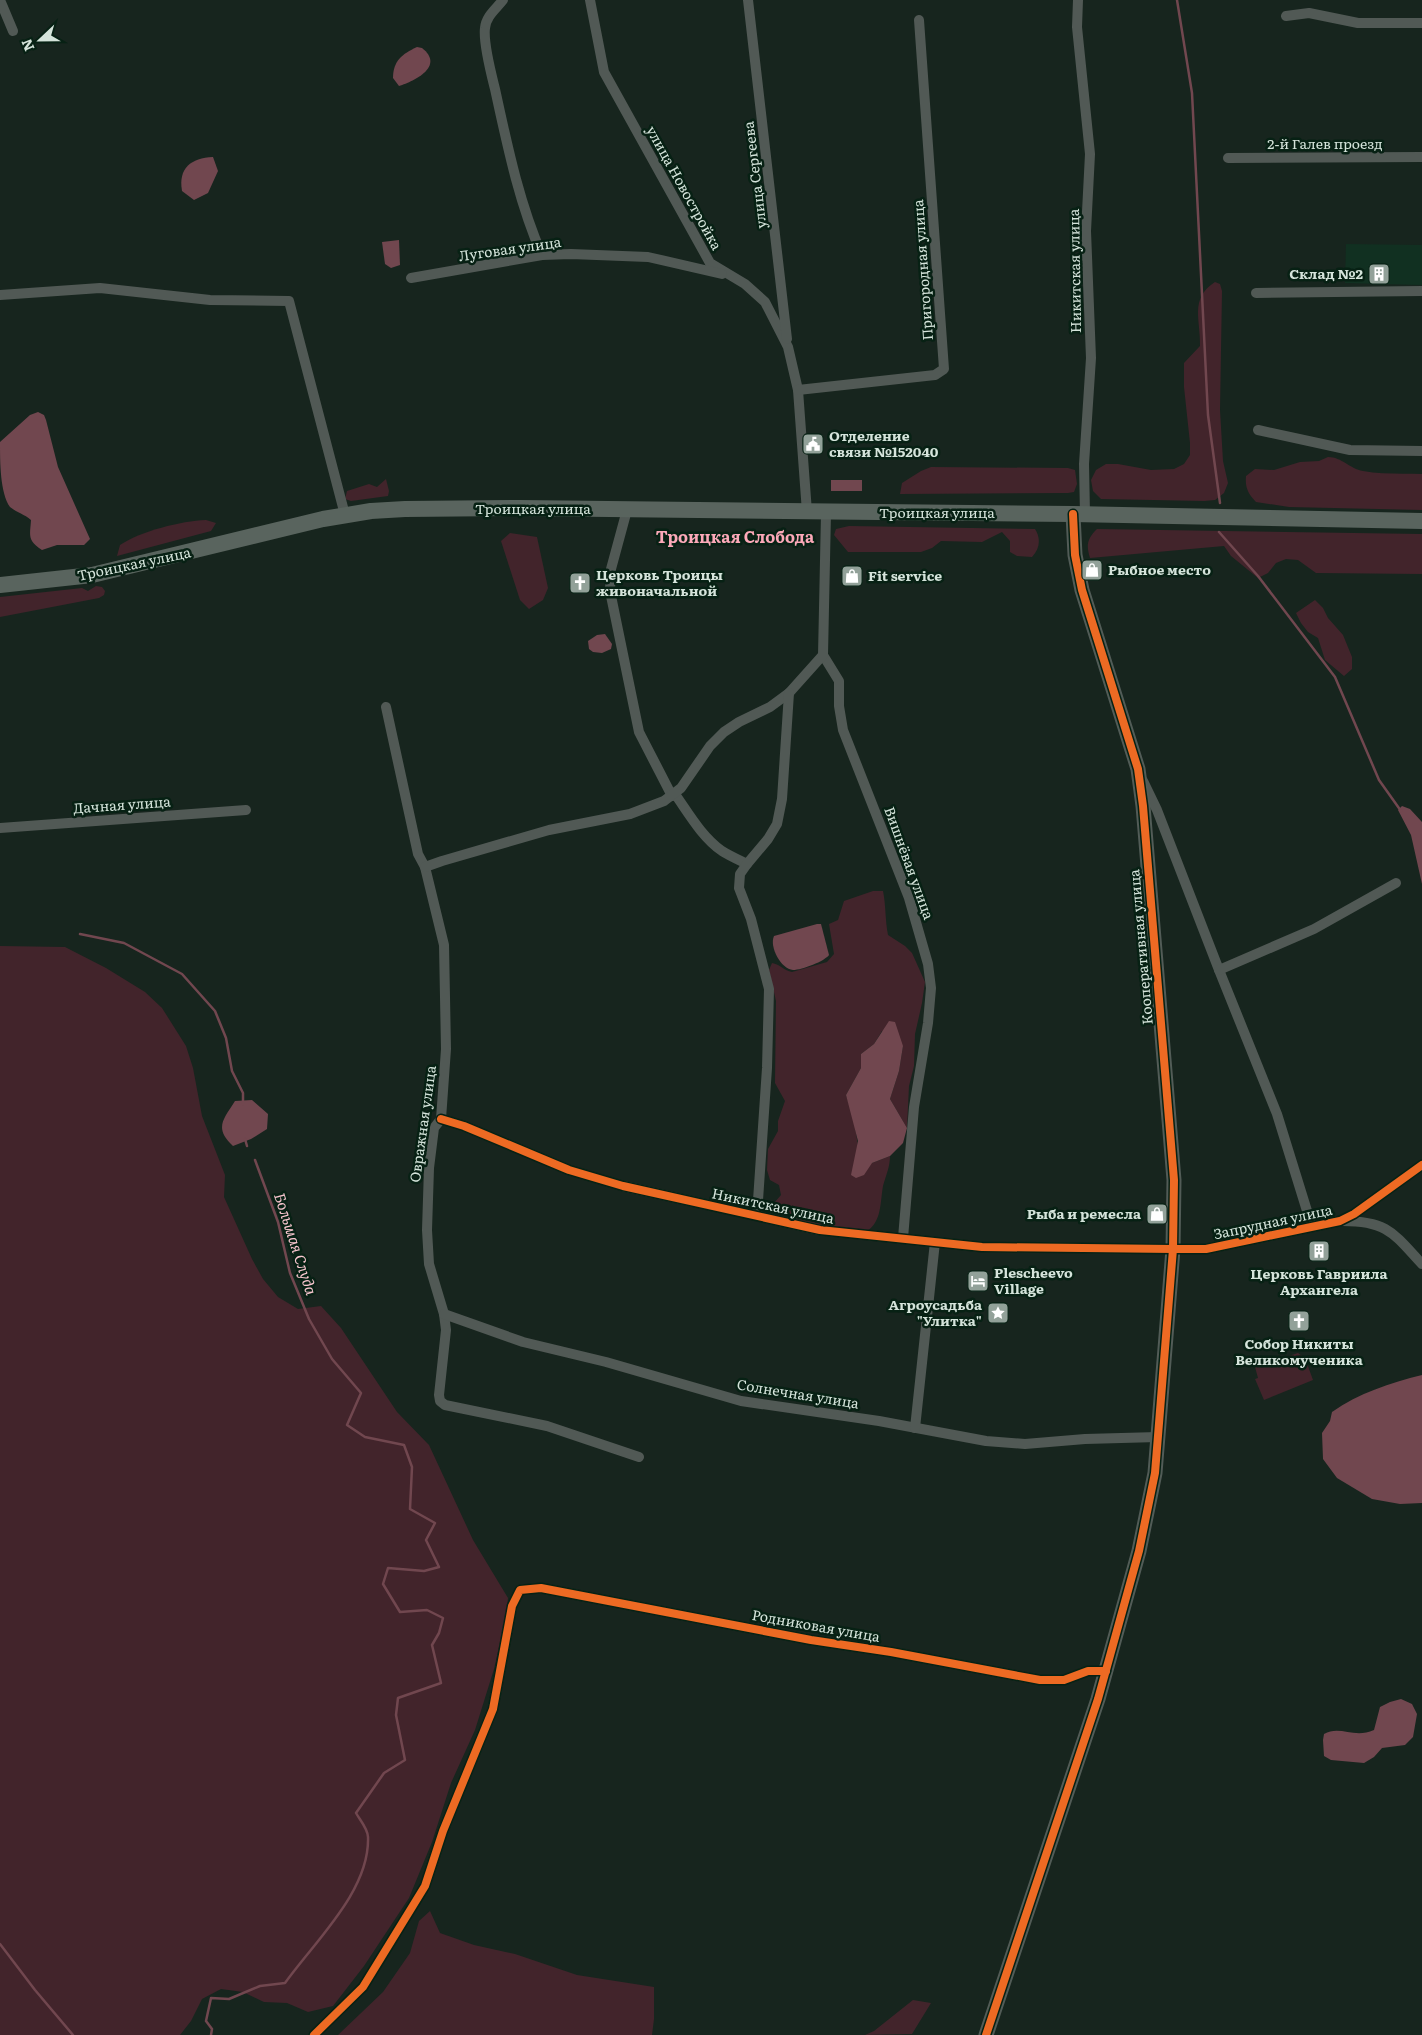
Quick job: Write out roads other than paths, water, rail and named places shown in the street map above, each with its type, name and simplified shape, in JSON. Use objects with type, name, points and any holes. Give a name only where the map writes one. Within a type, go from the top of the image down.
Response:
[{"type":"main road","name":"Троицкая улица","points":[[0,585],[92,575],[278,529],[345,515],[371,511],[420,508],[1079,514],[1422,521]]},
{"type":"street","points":[[0,0],[13,31]]},
{"type":"street","points":[[503,0],[487,18],[484,30],[507,144],[534,238],[542,255]]},
{"type":"street","name":"улица Новостройка","points":[[590,0],[604,72],[710,263],[731,276],[765,302],[788,346],[798,390],[807,512]]},
{"type":"street","name":"улица Сергеева","points":[[748,0],[788,346]]},
{"type":"street","name":"Никитская улица","points":[[1078,0],[1078,27],[1090,154],[1086,231],[1091,358],[1079,514]]},
{"type":"street","points":[[1286,16],[1309,13],[1358,23],[1422,22]]},
{"type":"street","name":"Пригородная улица","points":[[798,390],[935,375],[944,369],[919,20]]},
{"type":"street","name":"2-й Галев проезд","points":[[1228,158],[1422,157]]},
{"type":"street","name":"Луговая улица","points":[[411,278],[542,255],[614,254],[648,257],[731,276]]},
{"type":"street","points":[[0,295],[100,288],[210,300],[288,301],[345,515]]},
{"type":"street","points":[[1256,293],[1422,291]]},
{"type":"street","points":[[1258,430],[1350,450],[1422,451]]},
{"type":"street","points":[[627,510],[611,569],[610,591],[639,732],[674,795],[697,826],[711,842],[747,864]]},
{"type":"street","points":[[425,867],[549,830],[630,814],[648,808],[674,795],[710,746],[724,732],[739,722],[770,707],[789,694],[823,655],[826,513]]},
{"type":"street","name":"Кооперативная улица","points":[[986,2035],[1098,1699],[1149,1508],[1158,1437],[1173,1250],[1174,1180],[1143,806],[1138,769],[1082,590],[1075,555],[1079,514]]},
{"type":"street","name":"Вишнёвая улица","points":[[823,655],[839,681],[839,706],[842,730],[909,898],[928,964],[931,988],[928,1023],[914,1107],[903,1238]]},
{"type":"street","points":[[757,1215],[767,1068],[769,989],[751,919],[740,888],[740,874],[768,839],[777,824],[782,799],[786,759],[789,694]]},
{"type":"street","name":"Овражная улица","points":[[386,707],[418,854],[425,867],[444,945],[446,1049],[441,1119],[434,1128],[429,1168],[427,1230],[429,1264],[444,1314],[446,1330],[439,1395],[440,1401],[445,1405],[547,1426],[640,1457]]},
{"type":"street","points":[[1138,769],[1157,810],[1277,1114],[1312,1226]]},
{"type":"street","name":"Дачная улица","points":[[0,828],[246,810]]},
{"type":"street","points":[[1219,970],[1314,929],[1396,883]]},
{"type":"street","name":"Никитская улица","points":[[441,1119],[464,1126],[569,1170],[623,1186],[820,1230],[982,1247],[1173,1250]]},
{"type":"street","name":"Запрудная улица","points":[[1173,1250],[1206,1249],[1340,1221],[1354,1214],[1422,1165]]},
{"type":"street","points":[[1340,1221],[1362,1221],[1377,1224],[1393,1232],[1422,1264]]},
{"type":"street","points":[[915,1428],[935,1242]]},
{"type":"street","name":"Солнечная улица","points":[[444,1314],[523,1342],[606,1362],[741,1401],[879,1421],[986,1441],[1024,1444],[1158,1437]]},
{"type":"street","name":"Родниковая улица","points":[[314,2035],[363,1987],[425,1886],[443,1831],[493,1709],[512,1606],[520,1590],[541,1588],[811,1640],[891,1652],[1040,1680],[1064,1680],[1088,1671],[1106,1671]]},
{"type":"waterway","points":[[1177,0],[1192,93],[1208,415],[1220,503]]},
{"type":"waterway","points":[[1219,532],[1258,576],[1335,677],[1379,780],[1401,811]]},
{"type":"waterway","name":"Большая Слуда","points":[[80,934],[124,943],[182,974],[215,1011],[226,1038],[232,1071],[243,1093],[243,1104]]},
{"type":"waterway","name":"Большая Слуда","points":[[245,1139],[247,1146]]},
{"type":"waterway","name":"Большая Слуда","points":[[211,2035],[212,2029],[206,2021],[211,1998],[229,1999],[260,1986],[285,1983],[338,1915],[360,1877],[366,1857],[368,1834],[356,1813],[384,1773],[405,1760],[396,1715],[398,1698],[441,1683],[432,1645],[439,1633],[443,1618],[427,1610],[400,1612],[383,1584],[388,1568],[424,1571],[439,1567],[426,1540],[435,1523],[410,1509],[412,1467],[404,1445],[365,1437],[347,1425],[361,1393],[332,1359],[309,1319],[290,1273],[278,1222],[255,1160]]},
{"type":"waterway","points":[[0,1944],[73,2035]]},
{"type":"place","name":"Склад №2","points":[[1379,274]]},
{"type":"place","name":"Отделение связи №152040","points":[[813,444]]},
{"type":"place","name":"Рыбное место","points":[[1092,570]]},
{"type":"place","name":"Fit service","points":[[852,576]]},
{"type":"place","name":"Церковь Троицы живоначальной","points":[[580,583]]},
{"type":"place","name":"Рыба и ремесла","points":[[1157,1214]]},
{"type":"place","name":"Церковь Гавриила Архангела","points":[[1319,1251]]},
{"type":"place","name":"Plescheevo Village","points":[[978,1281]]},
{"type":"place","name":"Агроусадьба \"Улитка\"","points":[[998,1313]]},
{"type":"place","name":"Собор Никиты Великомученика","points":[[1299,1321]]},
{"type":"district","name":"Троицкая Слобода","points":[[735,537]]}]
